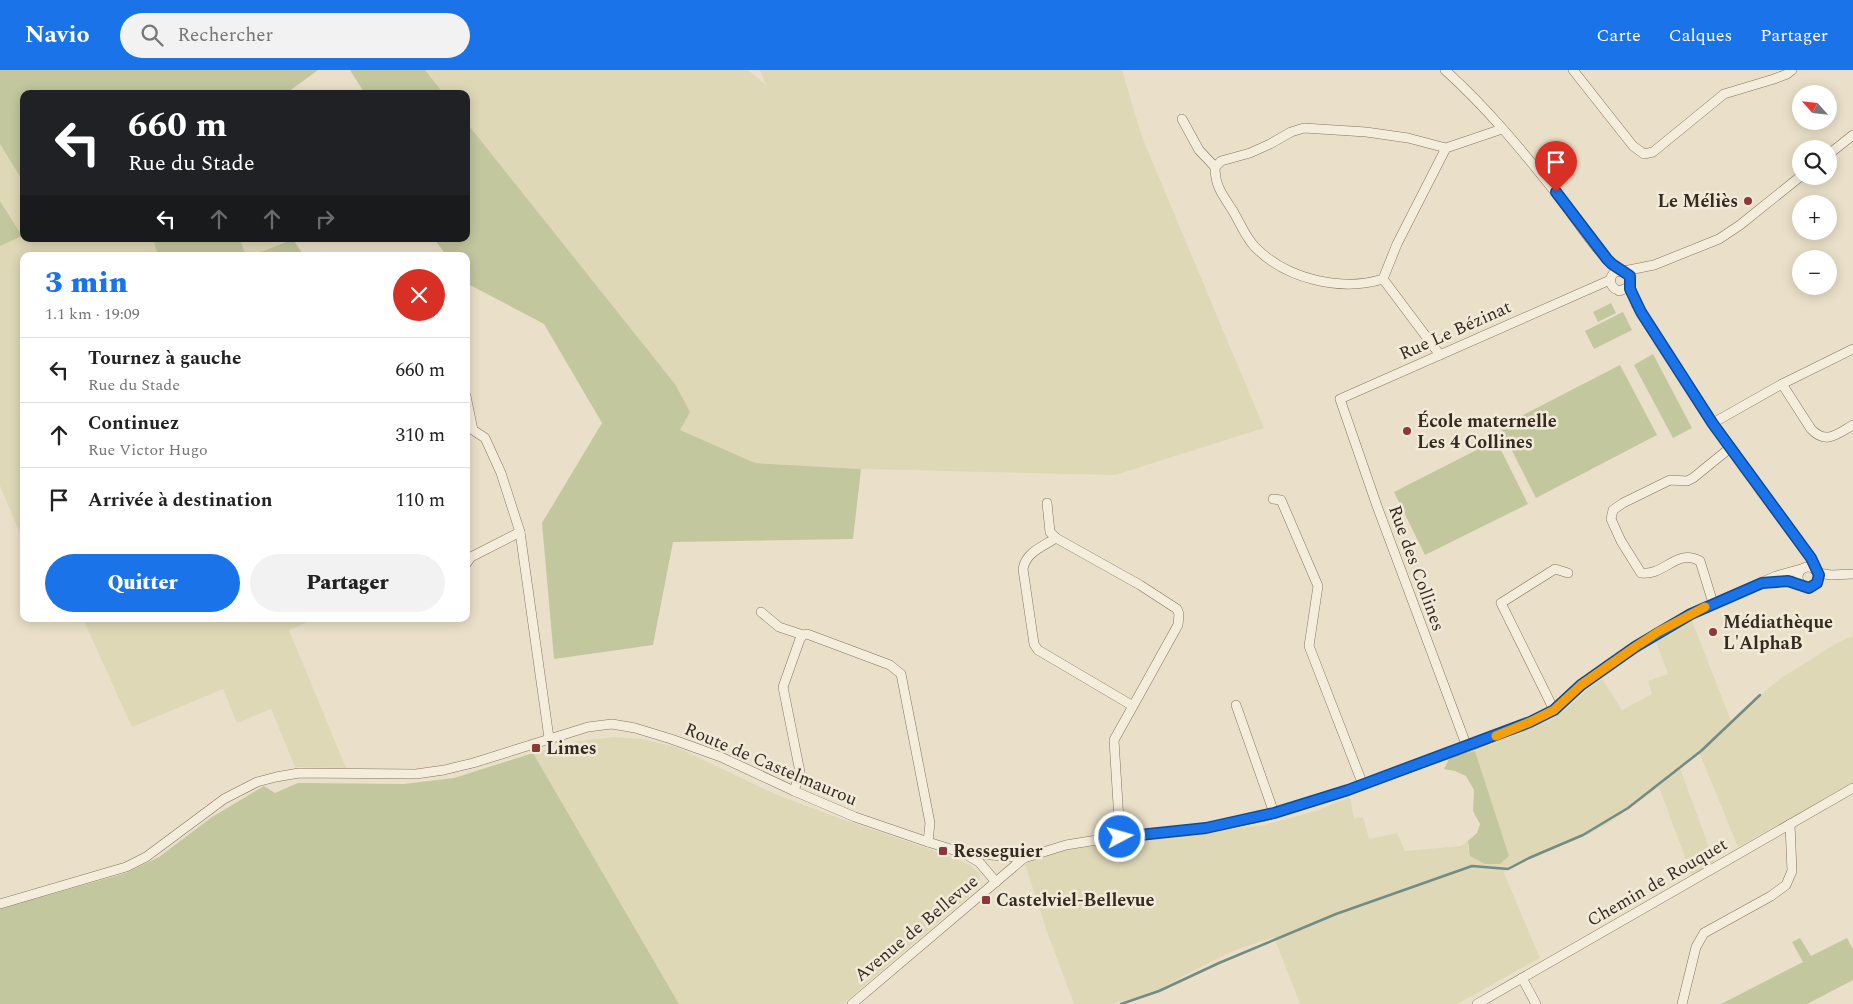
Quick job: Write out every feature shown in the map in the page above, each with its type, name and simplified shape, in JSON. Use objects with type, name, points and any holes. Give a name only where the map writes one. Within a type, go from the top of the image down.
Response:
[{"type":"street","points":[[1445,70],[1473,95],[1496,120],[1556,192],[1601,252],[1612,264],[1630,276],[1630,284],[1636,304]]},
{"type":"street","points":[[1573,70],[1633,146],[1644,154],[1653,152],[1724,94],[1786,74],[1792,70]]},
{"type":"street","points":[[1182,119],[1199,150],[1215,167],[1215,180],[1253,246],[1272,262],[1314,280],[1351,284],[1368,283],[1383,279]]},
{"type":"street","points":[[1215,167],[1221,161],[1250,153],[1291,132],[1304,128],[1366,132],[1408,138],[1446,148],[1502,129]]},
{"type":"street","points":[[1837,148],[1853,135]]},
{"type":"street","points":[[1383,279],[1397,244],[1446,148]]},
{"type":"street","points":[[1610,279],[1615,272],[1654,265],[1719,239],[1740,225],[1792,183]]},
{"type":"street","points":[[1601,252],[1608,267],[1610,284],[1626,294],[1636,304],[1713,424],[1811,558],[1819,578],[1817,583]]},
{"type":"street","points":[[1617,290],[1624,290],[1654,265]]},
{"type":"street","points":[[1383,279],[1435,357]]},
{"type":"street","name":"Rue Le Bézinat","points":[[1340,399],[1610,279]]},
{"type":"street","name":"Rue Le Bézinat","points":[[1584,292],[1606,288],[1617,290]]},
{"type":"street","points":[[1713,424],[1782,384],[1853,348]]},
{"type":"street","points":[[1782,384],[1811,429],[1817,435],[1824,438],[1830,437],[1853,425]]},
{"type":"street","name":"Rue des Collines","points":[[1340,399],[1377,506],[1467,747]]},
{"type":"street","points":[[470,415],[473,430],[485,438],[501,473],[520,532],[550,738]]},
{"type":"street","points":[[1713,603],[1700,561],[1686,556],[1650,574],[1641,574],[1628,554],[1611,519],[1613,510],[1623,503],[1670,480],[1687,481],[1730,448]]},
{"type":"street","points":[[1273,499],[1281,500],[1318,586],[1309,646],[1363,785]]},
{"type":"street","points":[[1047,503],[1050,532],[1056,538],[1140,585],[1177,609],[1179,614],[1178,625],[1114,740],[1120,837]]},
{"type":"street","points":[[470,558],[520,532]]},
{"type":"street","points":[[1056,538],[1028,556],[1024,562],[1023,577],[1034,644],[1038,650],[1133,706]]},
{"type":"street","points":[[1801,585],[1798,575],[1802,569],[1805,551]]},
{"type":"street","points":[[1024,858],[1066,845],[1206,828],[1274,813],[1363,785],[1467,747],[1530,722],[1554,710],[1570,694],[1598,672],[1658,632],[1713,603],[1776,576],[1811,567],[1831,575],[1853,574]]},
{"type":"street","points":[[1554,710],[1501,603],[1555,569],[1568,573]]},
{"type":"street","points":[[1762,583],[1788,581],[1809,588],[1831,575]]},
{"type":"street","points":[[761,612],[779,627],[803,635],[812,634],[890,665],[901,674],[930,822],[928,842]]},
{"type":"street","points":[[794,792],[800,772],[783,687],[803,635]]},
{"type":"street","points":[[1236,705],[1274,813]]},
{"type":"street","name":"Route de Castelmaurou","points":[[0,904],[126,867],[146,857],[224,800],[258,782],[299,773],[425,773],[473,763],[588,727],[612,724],[636,728],[721,757],[794,792],[855,817],[960,852],[979,862],[996,882]]},
{"type":"street","name":"Chemin de Rouquet","points":[[1477,1004],[1853,788]]},
{"type":"street","points":[[1682,1004],[1696,947],[1704,933],[1772,896],[1786,886],[1792,870],[1790,824]]},
{"type":"street","name":"Route de Castelmaurou","points":[[960,852],[1024,858]]},
{"type":"street","points":[[988,872],[995,856]]},
{"type":"street","name":"Avenue de Bellevue","points":[[852,1004],[1024,858]]},
{"type":"street","points":[[1522,978],[1536,1004]]},
{"type":"shaded area","points":[[425,70],[748,70],[766,85],[760,70],[1122,70],[1142,137],[1264,428],[1115,475],[861,469],[755,463],[679,430],[675,384],[470,127],[470,90],[441,90]]},
{"type":"shaded area","points":[[0,144],[20,176],[20,233],[0,201]]},
{"type":"shaded area","points":[[20,237],[20,242],[154,242],[157,252],[20,252],[20,534],[0,486],[0,246]]},
{"type":"shaded area","points":[[241,242],[282,243],[261,252],[245,252]]},
{"type":"shaded area","points":[[1692,621],[1732,723],[1747,707],[1781,678],[1837,643],[1853,636],[1853,783],[1738,847],[1699,752],[1680,768],[1714,861],[1692,876],[1659,787],[1612,821],[1591,833],[1506,869],[1504,873],[1540,958],[1457,1004],[1300,1004],[1274,937],[1233,951],[1151,994],[1111,1004],[1074,1004],[1047,932],[1025,864],[1044,856],[1067,850],[1133,840],[1264,825],[1316,811],[1350,797],[1354,818],[1363,817],[1369,839],[1397,833],[1405,851],[1461,846],[1468,841],[1468,850],[1509,856],[1475,751],[1548,721],[1565,710],[1602,679],[1622,710],[1652,694],[1648,681],[1668,674],[1656,642]]},
{"type":"shaded area","points":[[84,622],[307,622],[289,630],[346,768],[295,767],[271,709],[237,723],[223,689],[132,727]]},
{"type":"shaded area","points":[[614,737],[643,739],[676,747],[775,794],[955,858],[970,865],[980,874],[980,883],[972,893],[843,1004],[679,1004],[533,753],[578,741]]},
{"type":"green space","points":[[0,70],[318,70],[291,90],[20,90],[20,176],[0,144]]},
{"type":"green space","points":[[350,70],[425,70],[441,90],[362,90]]},
{"type":"green space","points":[[470,127],[675,384],[690,412],[680,430],[755,463],[861,469],[853,539],[673,542],[653,645],[554,659],[542,523],[602,423],[544,324],[470,285],[470,252],[444,252],[436,242],[470,242]]},
{"type":"green space","points":[[0,201],[20,233],[20,237],[0,246]]},
{"type":"green space","points":[[154,242],[241,242],[245,252],[157,252]]},
{"type":"green space","points":[[286,242],[295,242],[301,252],[261,252]]},
{"type":"green space","points":[[1611,303],[1616,313],[1598,322],[1593,312]]},
{"type":"green space","points":[[1623,312],[1632,330],[1594,349],[1585,331]]},
{"type":"green space","points":[[1653,354],[1692,428],[1673,438],[1634,365]]},
{"type":"green space","points":[[1620,365],[1657,435],[1536,498],[1500,427]]},
{"type":"green space","points":[[1496,440],[1528,504],[1425,555],[1394,492]]},
{"type":"green space","points":[[1475,751],[1509,856],[1500,864],[1485,864],[1470,856],[1468,841],[1477,833],[1480,824],[1473,811],[1474,790],[1466,776],[1444,769],[1450,757]]},
{"type":"green space","points":[[533,753],[679,1004],[0,1004],[0,909],[126,873],[159,857],[212,817],[264,786],[275,793],[298,783],[404,784],[454,778]]},
{"type":"green space","points":[[1800,938],[1811,956],[1847,938],[1853,949],[1853,980],[1807,1004],[1721,1004],[1803,962],[1792,942]]},
{"type":"waterway","points":[[1121,1004],[1159,991],[1219,963],[1336,914],[1472,866],[1508,869],[1583,835],[1628,808],[1701,751],[1760,695]]},
{"type":"slow traffic","points":[[1496,736],[1554,710],[1570,694],[1607,666],[1658,632],[1705,607]]},
{"type":"place","name":"Le Méliès","points":[[1748,201]]},
{"type":"place","name":"École maternelle Les 4 Collines","points":[[1407,431]]},
{"type":"place","name":"Médiathèque L'AlphaB","points":[[1713,632]]},
{"type":"place","name":"Limes","points":[[536,748]]},
{"type":"place","name":"Resseguier","points":[[943,851]]},
{"type":"place","name":"Castelviel-Bellevue","points":[[986,900]]},
{"type":"route","points":[[1120,837],[1206,828],[1266,816],[1305,805],[1473,745],[1554,710],[1570,694],[1635,647],[1658,632],[1724,598],[1762,583],[1788,581],[1809,588],[1817,583],[1819,575],[1811,558],[1713,424],[1636,304],[1630,289],[1631,279],[1628,273],[1607,259],[1556,192]]}]
